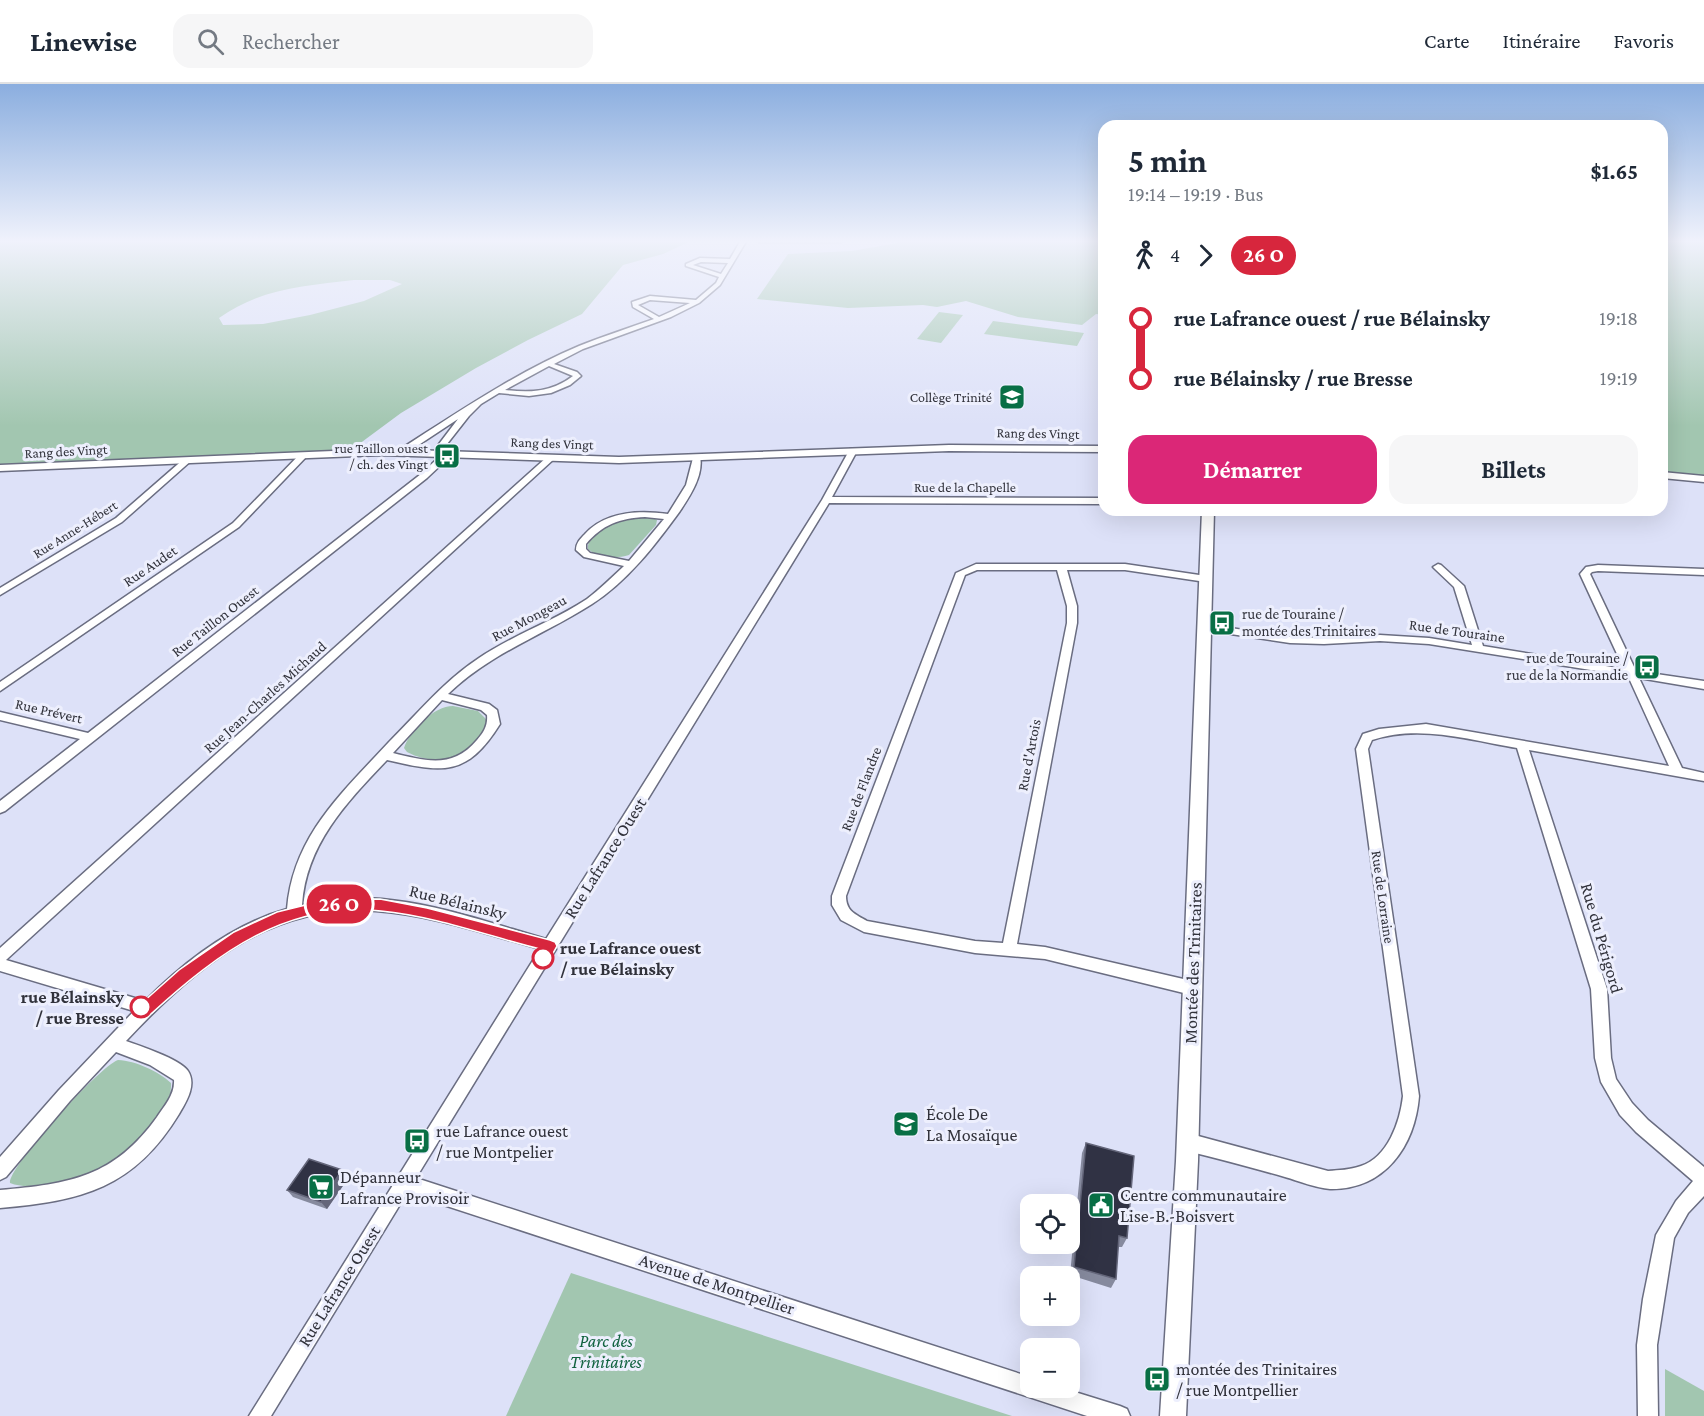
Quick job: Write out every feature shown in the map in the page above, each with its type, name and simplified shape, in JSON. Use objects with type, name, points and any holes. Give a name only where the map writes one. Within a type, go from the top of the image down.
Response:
[{"type":"street","points":[[636,302],[634,303],[635,306],[659,320]]},
{"type":"street","points":[[402,452],[497,391],[548,364],[588,345],[659,320],[697,302]]},
{"type":"street","points":[[497,391],[552,392],[578,376],[548,364]]},
{"type":"street","name":"Rue Taillon Ouest","points":[[0,807],[424,476],[441,460],[444,454],[443,444],[465,414],[478,403]]},
{"type":"street","name":"Rang des Vingt","points":[[0,468],[402,452],[619,460],[971,448],[1098,449]]},
{"type":"street","name":"Rue Lafrance Ouest","points":[[259,1416],[826,500],[853,451]]},
{"type":"street","name":"Rue Audet","points":[[0,687],[236,525],[272,485],[304,455]]},
{"type":"street","name":"Rue Mongeau","points":[[294,912],[297,880],[319,833],[342,801],[440,696],[465,674],[494,654],[591,601],[607,588],[670,517],[689,489],[697,458]]},
{"type":"street","name":"Rue Jean-Charles Michaud","points":[[0,957],[550,459]]},
{"type":"street","name":"Rue Anne-Hébert","points":[[0,592],[119,520],[188,460]]},
{"type":"street","points":[[1668,476],[1704,479]]},
{"type":"street","name":"Rue de la Chapelle","points":[[826,500],[1098,501]]},
{"type":"street","points":[[630,564],[589,556],[583,552],[581,544],[600,525],[612,518],[646,515],[670,517]]},
{"type":"street","name":"Montée des Trinitaires","points":[[1173,1416],[1182,1276],[1208,516]]},
{"type":"street","name":"Rue de Flandre","points":[[1192,988],[1066,958],[1009,949],[962,945],[859,924],[843,913],[839,905],[839,896],[959,574],[976,567],[1132,567],[1206,579]]},
{"type":"street","name":"Rue d'Artois","points":[[1009,949],[1072,623],[1072,606],[1061,567]]},
{"type":"street","points":[[1438,567],[1459,586],[1478,648]]},
{"type":"street","points":[[1678,772],[1586,578],[1586,572],[1598,568],[1704,572]]},
{"type":"street","name":"Rue de Touraine","points":[[1204,627],[1290,640],[1391,638],[1478,648],[1704,685]]},
{"type":"street","points":[[384,755],[442,766],[461,760],[474,750],[494,724],[493,713],[485,707],[440,696]]},
{"type":"street","name":"Rue Prévert","points":[[0,716],[90,737]]},
{"type":"street","name":"Rue de Lorraine","points":[[1187,1142],[1328,1180],[1349,1179],[1368,1173],[1389,1158],[1407,1116],[1411,1096],[1363,743],[1374,734],[1420,727],[1704,777]]},
{"type":"street","name":"Rue du Périgord","points":[[1522,746],[1599,988],[1604,1066],[1609,1082],[1626,1109],[1642,1126],[1704,1181]]},
{"type":"street","name":"Rue Bélainsky","points":[[0,1172],[43,1120],[146,1008],[177,980],[221,947],[255,928],[294,912],[326,905],[380,905],[427,914],[550,946]]},
{"type":"street","points":[[0,964],[146,1008]]},
{"type":"street","points":[[0,1199],[54,1193],[103,1180],[133,1158],[167,1118],[181,1095],[183,1084],[181,1075],[156,1060],[113,1043]]},
{"type":"street","points":[[1648,1416],[1647,1345],[1665,1235],[1682,1207],[1704,1181]]},
{"type":"street","name":"Avenue de Montpellier","points":[[403,1183],[1020,1383]]},
{"type":"street","name":"Avenue de Montpellier","points":[[1065,1398],[1120,1416]]},
{"type":"green space","points":[[0,302],[247,302],[219,318],[223,325],[263,324],[360,302],[592,302],[582,314],[476,368],[401,413],[351,450],[0,465]]},
{"type":"green space","points":[[789,302],[960,302],[937,307],[923,305],[848,308]]},
{"type":"green space","points":[[970,302],[1098,302],[1098,314],[1082,325],[1018,317]]},
{"type":"green space","points":[[1668,302],[1704,302],[1704,476],[1668,472]]},
{"type":"green space","points":[[939,312],[963,315],[941,343],[917,339]]},
{"type":"green space","points":[[993,321],[1084,333],[1077,346],[984,334]]},
{"type":"green space","points":[[630,518],[657,520],[656,525],[629,555],[607,557],[588,549],[588,544],[597,533],[616,521]]},
{"type":"green space","points":[[453,706],[478,711],[487,720],[484,729],[469,748],[452,757],[435,760],[407,752],[404,748],[407,741],[424,720],[438,710]]},
{"type":"green space","points":[[118,1060],[146,1067],[171,1083],[168,1100],[163,1110],[141,1137],[108,1164],[68,1180],[25,1186],[10,1183],[13,1173],[56,1118],[93,1080]]},
{"type":"green space","name":"Parc des Trinitaires","points":[[571,1273],[1012,1416],[506,1416]]},
{"type":"green space","points":[[1665,1369],[1704,1391],[1704,1416],[1665,1416]]},
{"type":"building","name":"Centre communautaire Lise-B.-Boisvert","points":[[1086,1143],[1134,1156],[1127,1238],[1119,1236],[1116,1279],[1074,1266],[1075,1254],[1080,1254],[1080,1205]]},
{"type":"building","name":"Dépanneur Lafrance Provisoir","points":[[309,1159],[342,1170],[321,1202],[287,1190]]},
{"type":"bus line","points":[[141,1007],[146,1008],[184,974],[221,947],[255,928],[281,916],[326,905],[380,905],[427,914],[550,946],[543,958]]},
{"type":"place","name":"Collège Trinité","points":[[1012,397]]},
{"type":"place","name":"rue Taillon ouest / ch. des Vingt","points":[[447,456]]},
{"type":"place","name":"rue de Touraine / montée des Trinitaires","points":[[1222,623]]},
{"type":"place","name":"rue de Touraine / rue de la Normandie","points":[[1647,667]]},
{"type":"place","name":"rue Lafrance ouest / rue Bélainsky","points":[[543,958]]},
{"type":"place","name":"rue Bélainsky / rue Bresse","points":[[141,1007]]},
{"type":"place","name":"École De La Mosaïque","points":[[906,1124]]},
{"type":"place","name":"rue Lafrance ouest / rue Montpelier","points":[[417,1141]]},
{"type":"place","name":"Dépanneur Lafrance Provisoir","points":[[321,1187]]},
{"type":"place","name":"Centre communautaire Lise-B.-Boisvert","points":[[1101,1205]]},
{"type":"place","name":"montée des Trinitaires / rue Montpellier","points":[[1157,1379]]}]
